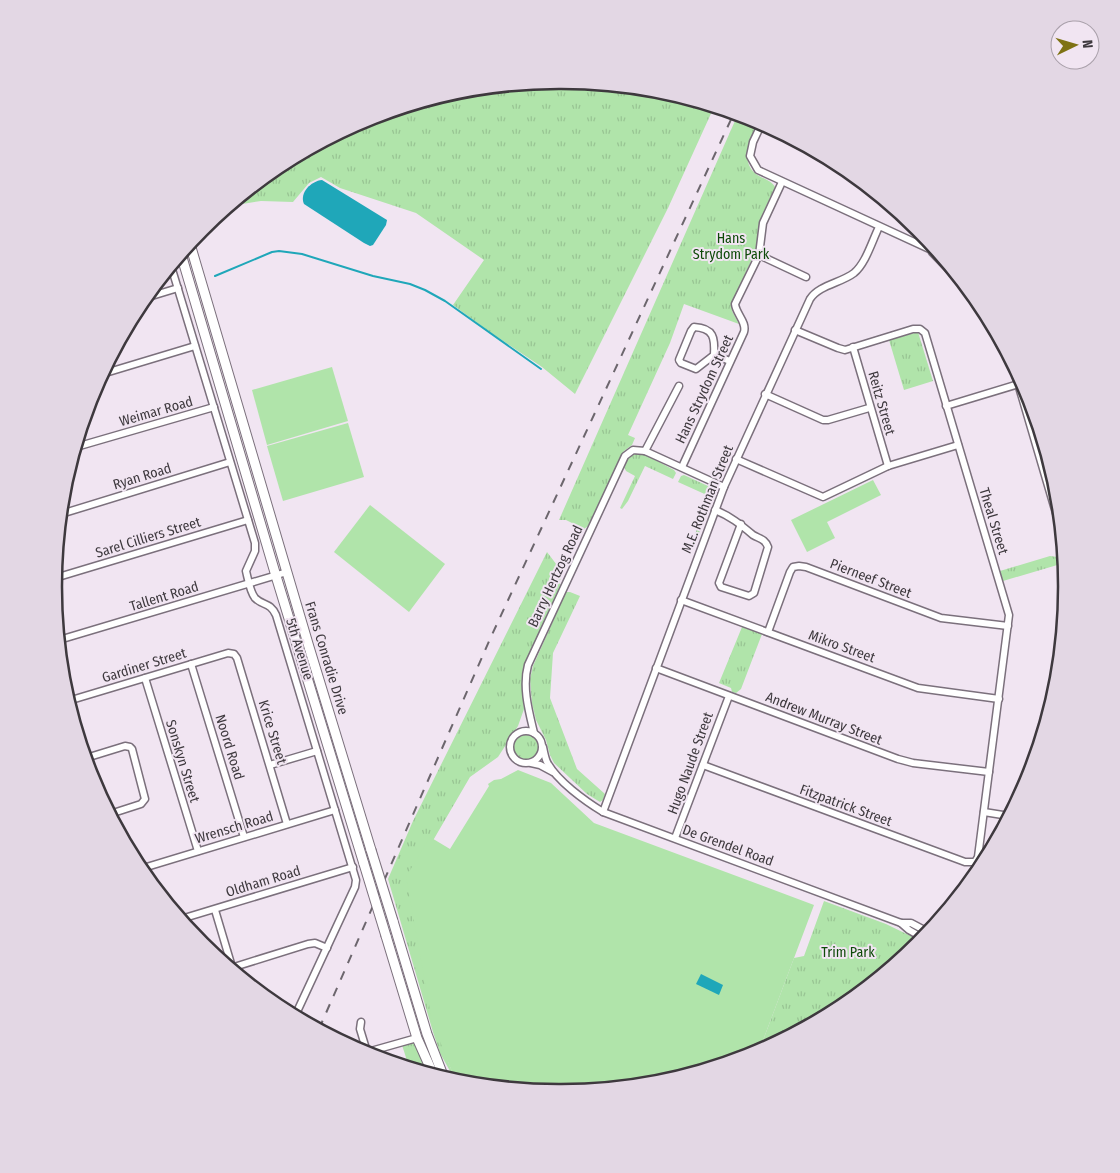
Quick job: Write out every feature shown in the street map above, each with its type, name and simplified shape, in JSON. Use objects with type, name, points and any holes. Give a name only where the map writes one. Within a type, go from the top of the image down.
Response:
[{"type":"main road","name":"Frans Conradie Drive","points":[[192,251],[427,1034],[441,1069]]},
{"type":"main road","name":"Frans Conradie Drive","points":[[183,261],[276,576],[417,1038],[430,1067]]},
{"type":"street","points":[[758,131],[753,142],[750,156],[758,170],[879,227],[920,243]]},
{"type":"street","name":"Hans Strydom Street","points":[[682,468],[745,328],[736,311],[735,304],[759,255],[764,224],[782,182]]},
{"type":"street","name":"M.E. Rothman Street","points":[[603,812],[724,487],[795,330],[812,295],[848,276],[861,266],[879,227]]},
{"type":"street","points":[[759,255],[806,277]]},
{"type":"street","points":[[173,274],[255,548],[246,568],[250,583]]},
{"type":"street","points":[[158,294],[178,288]]},
{"type":"street","points":[[696,326],[713,335],[714,355],[698,369],[681,363],[679,360],[691,330],[696,326]]},
{"type":"street","name":"Theal Street","points":[[795,330],[840,350],[912,329],[923,331],[1008,612],[1008,626],[978,856]]},
{"type":"street","points":[[112,371],[195,346]]},
{"type":"street","name":"Reitz Street","points":[[853,347],[869,408],[888,466]]},
{"type":"street","points":[[714,355],[730,361]]},
{"type":"street","points":[[946,406],[1015,385]]},
{"type":"street","points":[[679,386],[645,451],[724,487]]},
{"type":"street","points":[[765,394],[823,420],[869,408]]},
{"type":"street","name":"Weimar Road","points":[[83,445],[214,407]]},
{"type":"street","points":[[736,458],[820,497],[828,496],[888,466],[958,445]]},
{"type":"street","name":"Barry Hertzog Road","points":[[534,733],[528,708],[526,671],[623,458],[633,450],[645,451]]},
{"type":"street","name":"Ryan Road","points":[[69,512],[230,462]]},
{"type":"street","points":[[715,510],[732,517],[741,524],[754,536],[763,540],[768,547],[754,593],[749,596],[719,585],[724,566],[741,524]]},
{"type":"street","name":"Sarel Cilliers Street","points":[[63,576],[248,520]]},
{"type":"street","name":"Pierneef Street","points":[[768,632],[790,572],[793,568],[799,566],[941,618],[1008,626]]},
{"type":"street","name":"Tallent Road","points":[[66,638],[287,572]]},
{"type":"street","name":"5th Avenue","points":[[250,583],[254,598],[270,606],[276,615],[356,880],[355,887],[298,1009]]},
{"type":"street","name":"Mikro Street","points":[[681,600],[918,688],[999,699]]},
{"type":"street","name":"Gardiner Street","points":[[75,699],[228,652]]},
{"type":"street","name":"Krice Street","points":[[228,652],[234,654],[237,658],[288,824]]},
{"type":"street","name":"Noord Road","points":[[191,664],[244,837]]},
{"type":"street","name":"Andrew Murray Street","points":[[656,668],[905,761],[989,772]]},
{"type":"street","name":"Sonskyn Street","points":[[145,678],[198,851]]},
{"type":"street","name":"Hugo Naude Street","points":[[675,838],[729,696]]},
{"type":"street","points":[[519,732],[534,733],[539,737],[543,747],[540,757],[531,763],[522,763],[511,754],[510,744],[519,732]]},
{"type":"street","points":[[93,756],[123,747],[130,747],[144,792],[144,802],[117,812]]},
{"type":"street","name":"De Grendel Road","points":[[543,747],[547,762],[556,774],[584,800],[603,812],[901,923],[911,923],[921,928]]},
{"type":"street","points":[[270,766],[317,751]]},
{"type":"street","name":"De Grendel Road","points":[[531,763],[540,765],[556,774]]},
{"type":"street","name":"Fitzpatrick Street","points":[[703,765],[965,862],[975,862]]},
{"type":"street","name":"Wrensch Road","points":[[148,866],[335,810]]},
{"type":"street","points":[[984,812],[1002,815]]},
{"type":"street","name":"Oldham Road","points":[[189,918],[352,867]]},
{"type":"street","points":[[215,910],[229,958]]},
{"type":"street","name":"De Grendel Road","points":[[901,923],[916,934]]},
{"type":"street","points":[[238,966],[308,944],[327,948]]},
{"type":"street","points":[[361,1022],[360,1029],[364,1043]]},
{"type":"street","points":[[378,1049],[417,1038]]},
{"type":"green space","points":[[527,90],[593,90],[657,99],[711,113],[668,208],[575,394],[542,367],[453,305],[484,260],[416,213],[340,188],[321,177],[309,183],[293,202],[261,201],[242,204],[284,173],[340,140],[400,115],[463,99]]},
{"type":"green space","name":"Hans Strydom Park","points":[[735,121],[756,129],[748,150],[749,164],[752,171],[775,187],[761,218],[756,250],[733,301],[732,311],[739,324],[684,304],[670,343],[628,435],[635,438],[632,445],[624,451],[588,526],[584,529],[566,520],[559,520]]},
{"type":"green space","points":[[918,332],[933,381],[904,390],[889,340]]},
{"type":"green space","points":[[332,367],[348,421],[267,445],[252,390]]},
{"type":"green space","points":[[348,423],[364,477],[283,501],[267,446]]},
{"type":"green space","points":[[637,453],[644,454],[674,470],[676,473],[673,479],[645,466],[628,501],[622,509],[620,508],[635,476],[626,471],[624,467],[628,458]]},
{"type":"green space","points":[[684,475],[708,486],[715,487],[717,491],[714,500],[711,501],[693,549],[690,548],[709,496],[678,482],[681,476]]},
{"type":"green space","points":[[873,480],[881,495],[827,522],[835,538],[807,552],[791,520]]},
{"type":"green space","points":[[370,505],[445,564],[409,612],[334,552]]},
{"type":"green space","points":[[547,552],[563,573],[559,583],[561,585],[523,669],[524,709],[518,726],[498,757],[470,777],[417,868],[448,1061],[452,1072],[440,1053],[433,1032],[388,879],[413,821]]},
{"type":"green space","points":[[1050,556],[1056,557],[1057,565],[1003,581],[1000,571]]},
{"type":"green space","points":[[566,592],[580,596],[553,653],[550,698],[577,769],[605,794],[600,802],[587,794],[554,763],[546,740],[536,720],[532,703],[530,679],[533,666]]},
{"type":"green space","points":[[742,627],[762,634],[741,689],[736,693],[732,692],[731,688],[719,683]]},
{"type":"green space","points":[[526,735],[535,739],[539,748],[535,757],[526,761],[517,757],[513,748],[517,739]]},
{"type":"green space","points":[[518,770],[551,783],[594,823],[814,905],[763,1040],[720,1058],[689,1067],[625,1080],[593,1083],[527,1083],[495,1080],[452,1072],[432,1021],[406,877],[430,837],[450,849],[489,786],[488,784],[494,780],[501,779]]},
{"type":"green space","name":"Trim Park","points":[[824,901],[886,924],[913,937],[888,961],[836,1000],[809,1017],[763,1040],[794,958],[804,956]]},
{"type":"green space","points":[[411,1042],[415,1043],[425,1065],[407,1060],[402,1045]]},
{"type":"water","points":[[322,180],[387,220],[386,225],[373,245],[370,246],[364,243],[304,204],[303,196],[307,188]]},
{"type":"water","points":[[701,974],[723,985],[719,995],[696,984]]},
{"type":"waterway","points":[[215,276],[272,252],[279,251],[302,254],[373,276],[410,284],[445,301],[541,369]]},
{"type":"railway","points":[[322,1023],[490,639],[731,119]]}]
